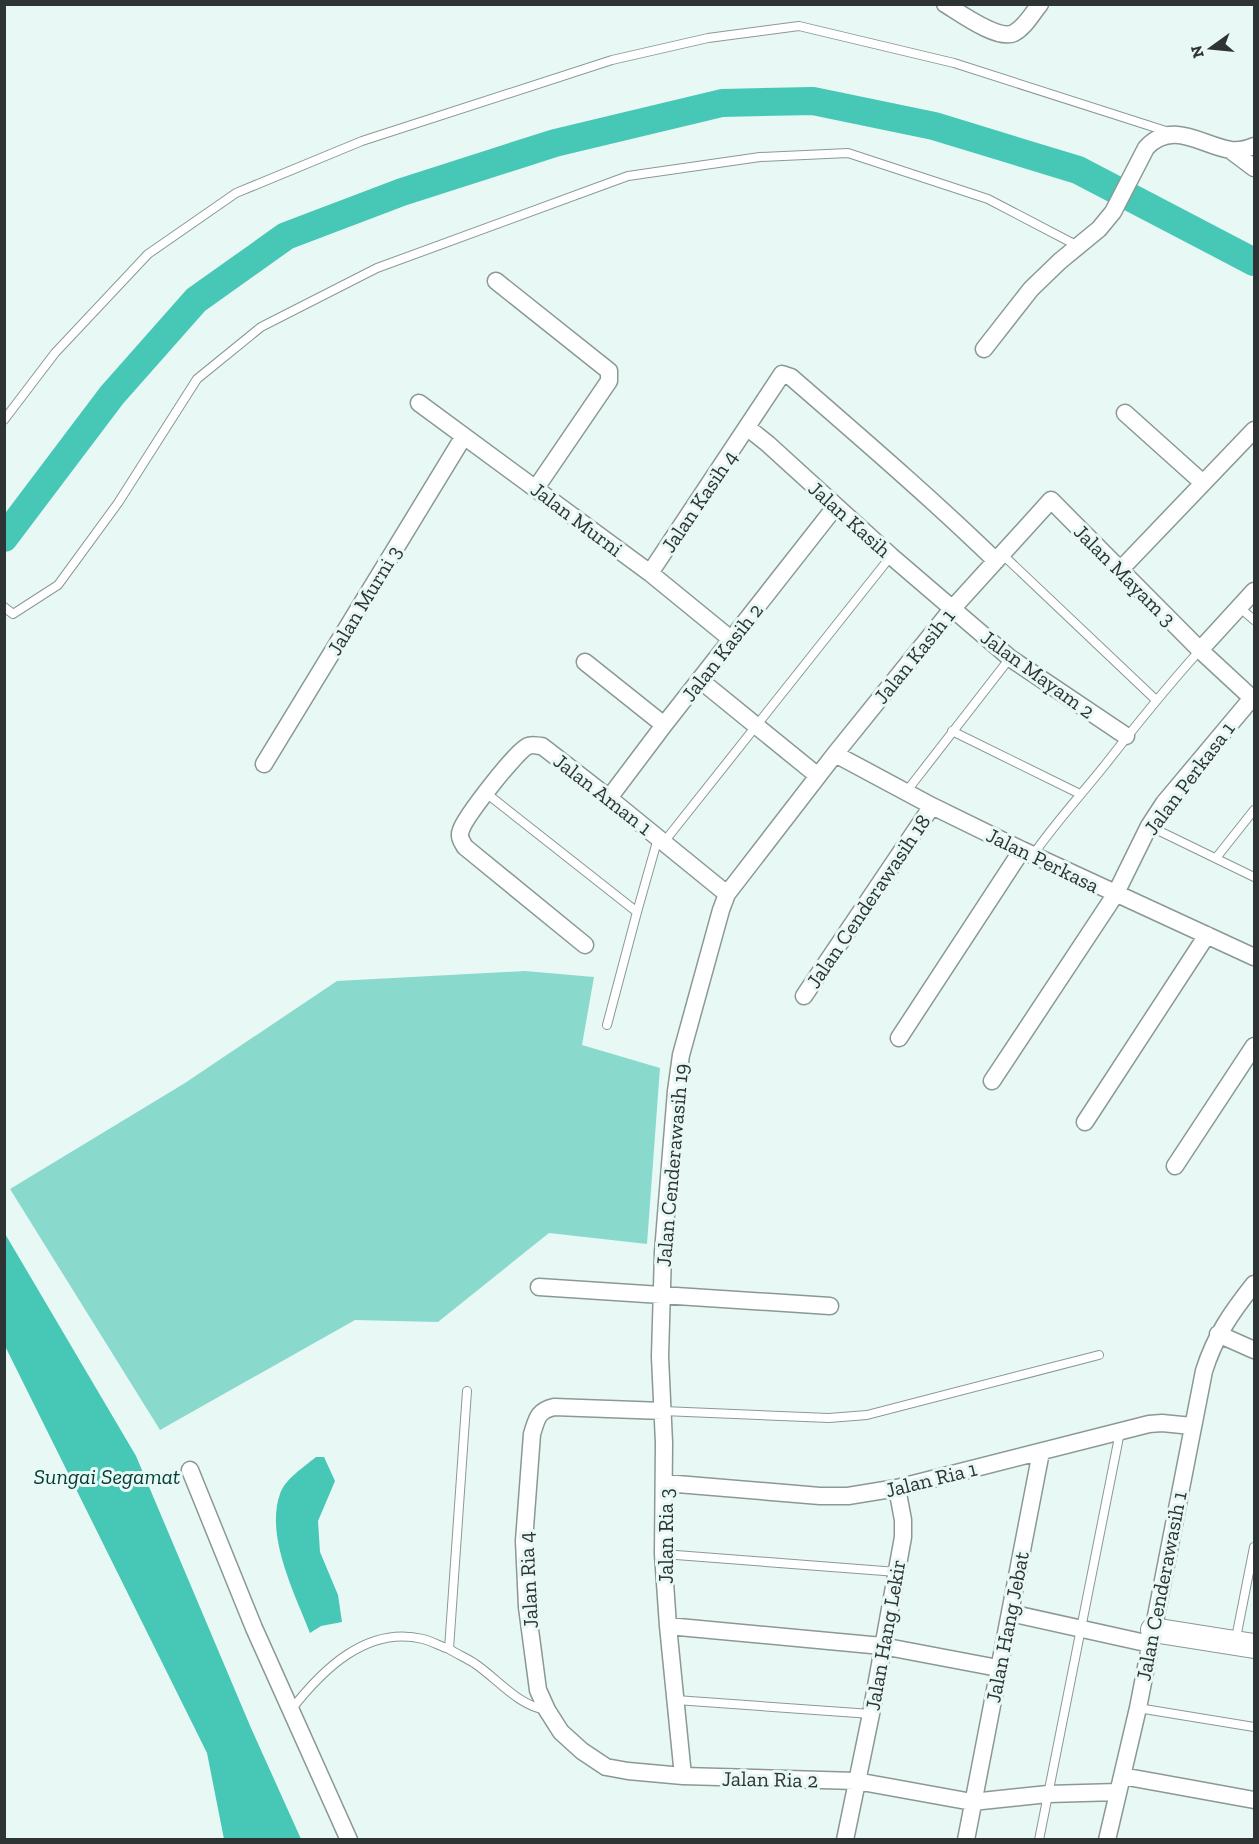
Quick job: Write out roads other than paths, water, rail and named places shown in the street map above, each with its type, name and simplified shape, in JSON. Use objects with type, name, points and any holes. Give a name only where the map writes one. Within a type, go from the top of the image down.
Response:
[{"type":"street","points":[[945,4],[986,28],[1010,35],[1021,28],[1040,4]]},
{"type":"street","points":[[984,349],[1030,289],[1099,229],[1113,212],[1146,148],[1153,141],[1173,135],[1189,136],[1230,150],[1254,168]]},
{"type":"street","points":[[1230,150],[1243,150],[1254,146]]},
{"type":"street","points":[[496,281],[609,371],[609,381],[536,488]]},
{"type":"street","name":"Jalan Kasih 4","points":[[650,573],[783,374],[791,377],[999,557]]},
{"type":"street","name":"Jalan Murni","points":[[419,404],[650,573],[732,640]]},
{"type":"street","points":[[1125,413],[1203,483]]},
{"type":"street","name":"Jalan Kasih","points":[[748,428],[952,609]]},
{"type":"street","points":[[1120,570],[1254,430]]},
{"type":"street","name":"Jalan Murni 3","points":[[264,764],[464,435]]},
{"type":"street","name":"Jalan Kasih 1","points":[[835,754],[952,609],[1051,500]]},
{"type":"street","name":"Jalan Mayam 3","points":[[1051,500],[1200,650],[1253,699]]},
{"type":"street","name":"Jalan Kasih 2","points":[[609,798],[836,506]]},
{"type":"street","points":[[1200,650],[1254,591]]},
{"type":"street","name":"Jalan Mayam 2","points":[[952,609],[1010,658],[1126,736]]},
{"type":"street","points":[[585,662],[664,725]]},
{"type":"street","points":[[700,680],[818,776]]},
{"type":"street","name":"Jalan Perkasa 1","points":[[992,1081],[1115,895],[1149,826],[1164,803],[1253,699]]},
{"type":"street","name":"Jalan Aman 1","points":[[585,945],[465,847],[460,839],[461,830],[486,793],[519,751],[529,745],[542,746],[727,894]]},
{"type":"street","name":"Jalan Cenderawasih 19","points":[[662,1295],[675,1091],[681,1055],[721,910],[727,894],[835,754]]},
{"type":"street","name":"Jalan Perkasa","points":[[835,754],[1027,853],[1254,957]]},
{"type":"street","name":"Jalan Cenderawasih 18","points":[[804,996],[932,806]]},
{"type":"street","points":[[899,1038],[1027,853]]},
{"type":"street","points":[[1085,1122],[1207,935]]},
{"type":"street","points":[[1175,1166],[1254,1046]]},
{"type":"street","name":"Jalan Cenderawasih 1","points":[[1107,1839],[1138,1708],[1204,1371],[1218,1334],[1230,1313],[1254,1284]]},
{"type":"street","points":[[539,1287],[830,1306]]},
{"type":"street","name":"Jalan Ria 3","points":[[662,1295],[660,1358],[663,1412],[663,1554],[683,1776]]},
{"type":"street","points":[[1218,1334],[1254,1350]]},
{"type":"street","name":"Jalan Ria 4","points":[[663,1412],[554,1407],[544,1409],[537,1417],[532,1434],[524,1541],[527,1607],[538,1690],[561,1732],[582,1751],[606,1767],[683,1776]]},
{"type":"street","name":"Jalan Ria 1","points":[[664,1483],[820,1496],[848,1496],[897,1488],[1120,1431],[1162,1423],[1192,1426]]},
{"type":"street","name":"Jalan Hang Jebat","points":[[966,1839],[1041,1452]]},
{"type":"street","points":[[190,1470],[254,1628],[349,1839]]},
{"type":"street","name":"Jalan Hang Lekir","points":[[845,1839],[871,1714],[903,1537],[903,1520],[897,1488]]},
{"type":"street","points":[[1010,1613],[1081,1628],[1245,1645]]},
{"type":"street","points":[[668,1626],[882,1646],[998,1668]]},
{"type":"street","name":"Jalan Ria 2","points":[[683,1776],[856,1781],[972,1802],[1120,1784],[1254,1800]]},
{"type":"lane","points":[[4,420],[56,353],[148,254],[236,193],[362,141],[612,60],[708,38],[799,26],[954,63],[1180,135]]},
{"type":"lane","points":[[4,607],[13,614],[58,585],[117,503],[197,379],[261,327],[377,268],[628,176],[760,157],[848,153],[988,199],[1078,246]]},
{"type":"lane","points":[[607,1025],[637,912],[661,840],[891,556]]},
{"type":"lane","points":[[999,557],[1156,700]]},
{"type":"lane","points":[[1239,607],[1254,620]]},
{"type":"lane","points":[[1027,853],[1051,829],[1126,736],[1200,650]]},
{"type":"lane","points":[[906,792],[1010,658]]},
{"type":"lane","points":[[952,732],[1080,794]]},
{"type":"lane","points":[[486,793],[637,912]]},
{"type":"lane","points":[[1216,858],[1254,810]]},
{"type":"lane","points":[[1149,826],[1254,877]]},
{"type":"lane","points":[[663,1412],[848,1418],[896,1409],[1099,1355]]},
{"type":"lane","points":[[449,1649],[466,1391]]},
{"type":"lane","points":[[1039,1839],[1120,1431]]},
{"type":"lane","points":[[1245,1645],[1254,1547]]},
{"type":"lane","points":[[663,1554],[897,1572]]},
{"type":"lane","points":[[291,1710],[311,1684],[334,1663],[358,1647],[400,1636],[422,1639],[449,1649],[474,1664],[520,1700],[547,1710]]},
{"type":"lane","points":[[676,1700],[871,1714]]},
{"type":"lane","points":[[1138,1708],[1254,1726]]},
{"type":"water","name":"Sungai Segamat","points":[[4,1232],[136,1456],[251,1728],[301,1839],[224,1839],[207,1753],[5,1346]]},
{"type":"water","points":[[316,1457],[324,1457],[335,1481],[318,1521],[320,1552],[338,1595],[342,1622],[321,1626],[310,1633],[284,1565],[276,1528],[276,1510],[280,1494],[286,1483]]},
{"type":"waterway","points":[[4,538],[112,395],[196,300],[286,236],[402,192],[555,143],[722,103],[813,101],[934,126],[1078,170],[1254,262]]}]
